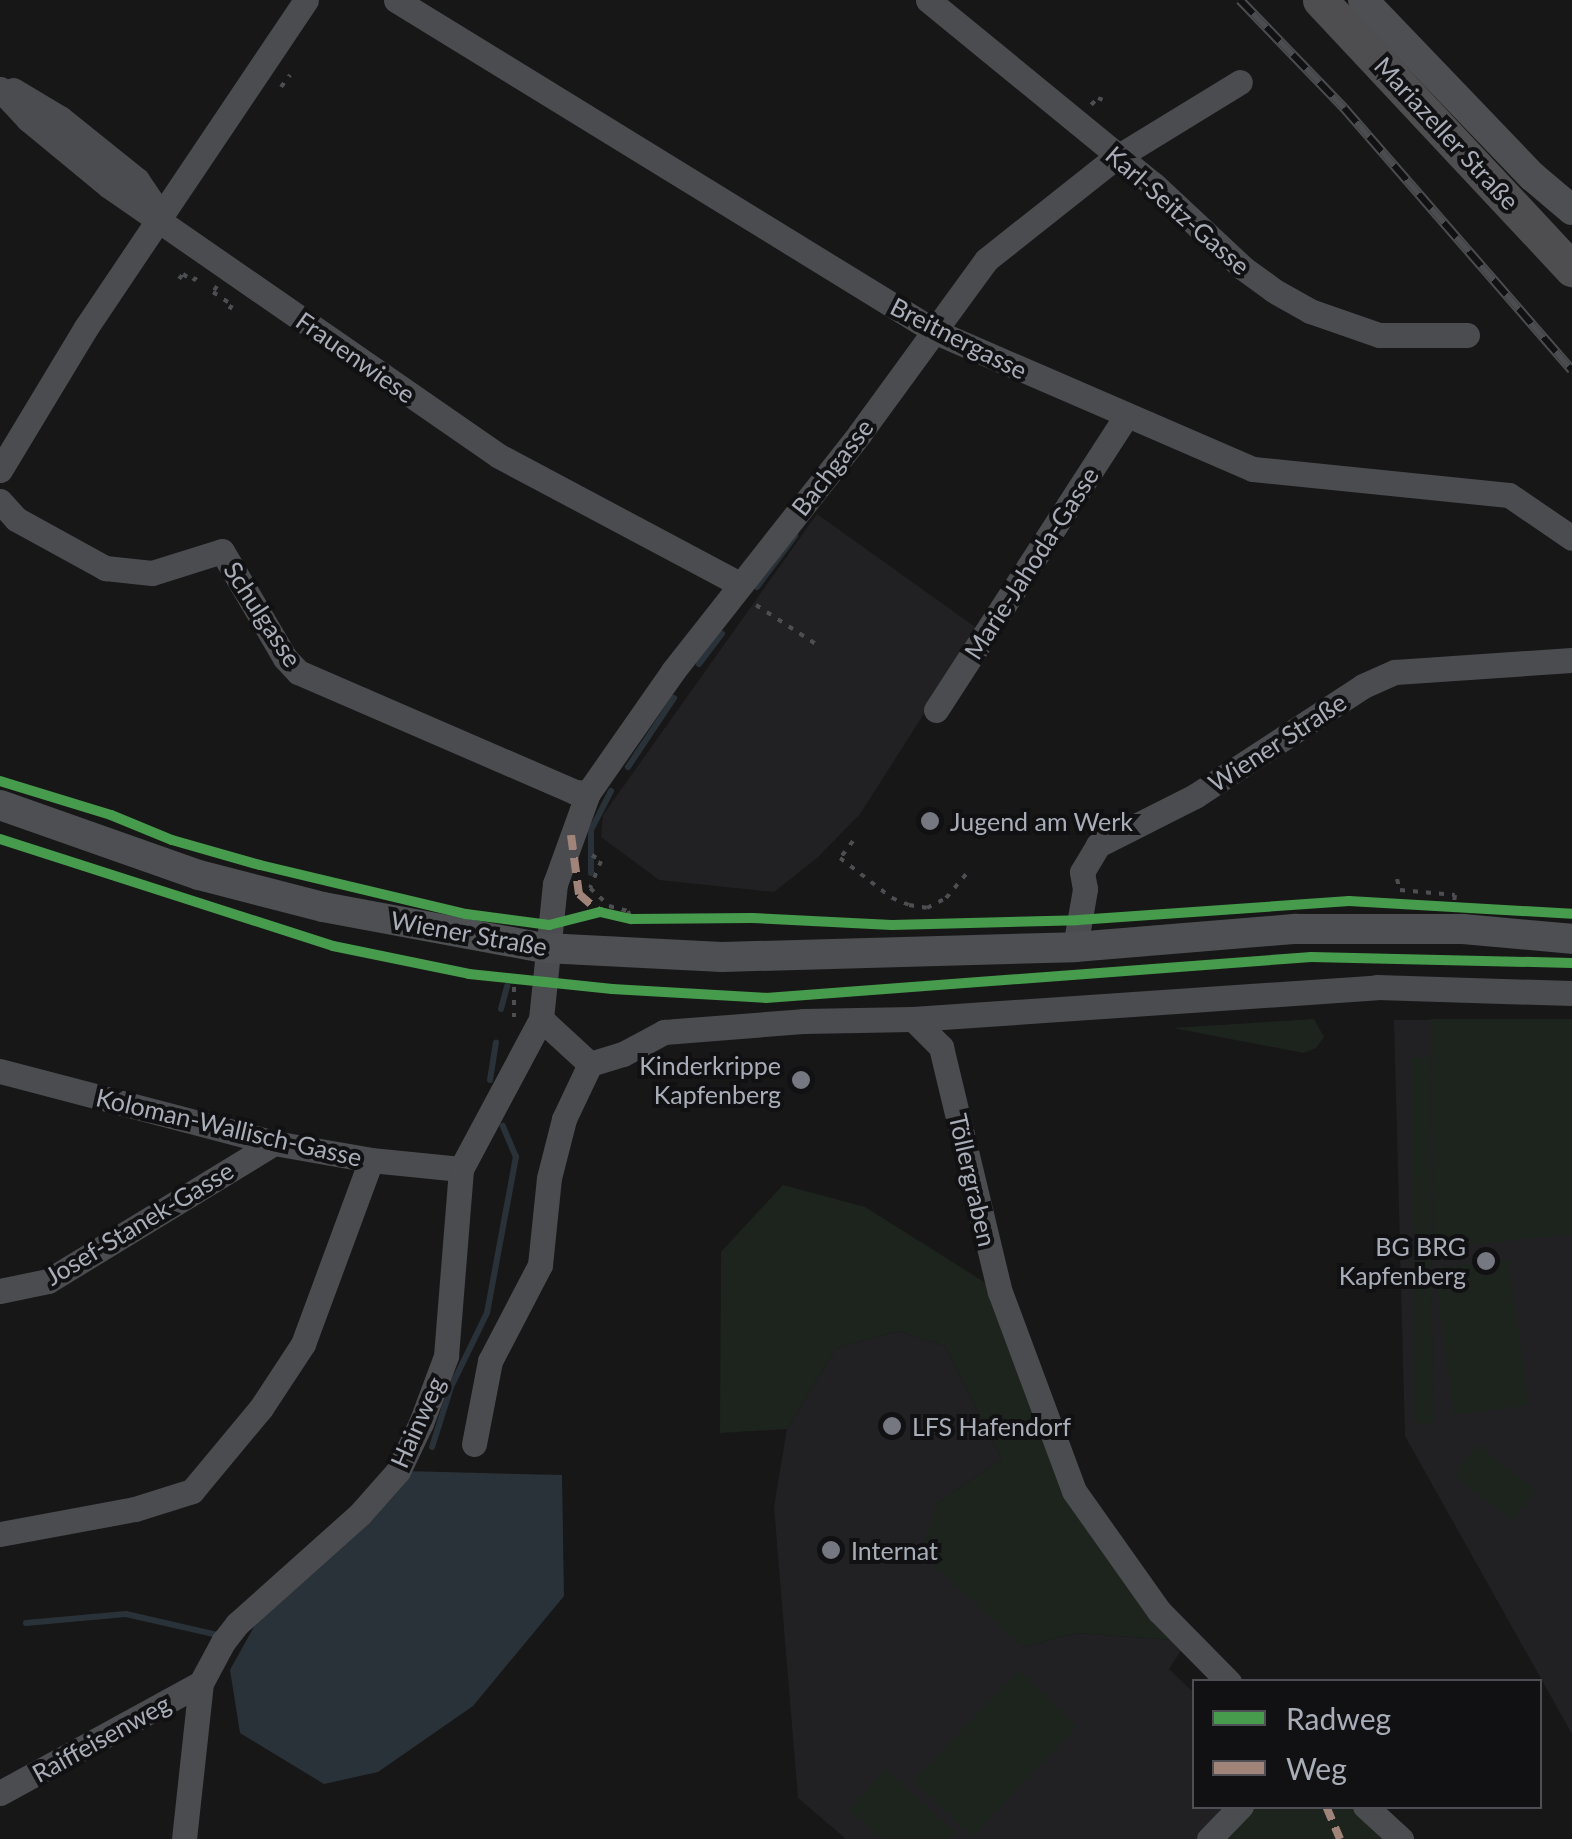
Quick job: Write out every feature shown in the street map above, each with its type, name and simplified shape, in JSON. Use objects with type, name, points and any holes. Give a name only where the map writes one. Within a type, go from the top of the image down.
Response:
[{"type":"highway","name":"Mariazeller Straße","points":[[1320,0],[1572,269]]},
{"type":"main road","points":[[1364,0],[1533,177],[1572,210]]},
{"type":"main road","name":"Wiener Straße","points":[[0,806],[186,870],[288,898],[545,948],[722,957],[1075,947],[1296,928],[1463,929],[1572,939]]},
{"type":"street","points":[[0,470],[159,216],[306,0]]},
{"type":"street","name":"Breitnergasse","points":[[396,0],[936,332],[1254,468],[1509,494],[1572,538]]},
{"type":"street","name":"Karl-Seitz-Gasse","points":[[928,0],[1243,268],[1310,311],[1379,335],[1467,335]]},
{"type":"street","name":"Bachgasse","points":[[545,948],[555,884],[588,793],[740,584],[936,332],[986,260],[1118,158],[1240,82]]},
{"type":"street","name":"Frauenwiese","points":[[0,86],[28,119],[109,186],[159,216],[499,456],[740,584]]},
{"type":"street","name":"Marie-Jahoda-Gasse","points":[[936,710],[1126,416]]},
{"type":"street","name":"Schulgasse","points":[[0,500],[16,519],[105,568],[152,574],[222,552],[298,672],[575,792],[588,793]]},
{"type":"street","name":"Wiener Straße","points":[[1075,947],[1085,888],[1082,872],[1098,846],[1194,796],[1362,686],[1395,672],[1572,660]]},
{"type":"street","name":"Hainweg","points":[[184,1839],[202,1683],[230,1632],[360,1514],[398,1471],[406,1455],[446,1356],[460,1169],[541,1019],[545,948]]},
{"type":"street","points":[[474,1444],[490,1360],[540,1265],[548,1178],[564,1119],[590,1064],[624,1054],[670,1031],[804,1021],[914,1019],[1377,987],[1572,993]]},
{"type":"street","points":[[541,1019],[590,1064]]},
{"type":"street","name":"Töllergraben","points":[[914,1019],[942,1046],[1000,1292],[1074,1491],[1159,1611],[1226,1679]]},
{"type":"street","name":"Koloman-Wallisch-Gasse","points":[[0,1071],[274,1142],[371,1160],[460,1169]]},
{"type":"street","name":"Josef-Stanek-Gasse","points":[[0,1292],[48,1281],[274,1142]]},
{"type":"street","points":[[0,1534],[135,1509],[192,1491],[261,1408],[303,1344],[371,1160]]},
{"type":"street","name":"Raiffeisenweg","points":[[0,1793],[202,1683]]},
{"type":"street","points":[[1210,1839],[1238,1809]]},
{"type":"street","points":[[1367,1809],[1401,1839]]},
{"type":"path","points":[[282,87],[290,74]]},
{"type":"path","points":[[853,841],[840,858],[892,898],[910,906],[927,908],[946,898],[967,874]]},
{"type":"path","points":[[597,857],[602,861],[590,888],[608,906],[628,911],[631,919]]},
{"type":"path","points":[[1397,879],[1400,890],[1455,895],[1454,908]]},
{"type":"path","points":[[513,1014],[514,987]]},
{"type":"shaded area","points":[[817,514],[978,629],[860,814],[817,858],[774,892],[659,880],[601,837],[603,815]]},
{"type":"shaded area","points":[[1314,1019],[1324,1037],[1316,1048],[1304,1053],[1173,1028]]},
{"type":"shaded area","points":[[1431,1019],[1572,1019],[1572,1234],[1433,1249]]},
{"type":"shaded area","name":"BG BRG Kapfenberg","points":[[1572,1019],[1572,1734],[1405,1436],[1394,1020]]},
{"type":"shaded area","points":[[1429,1057],[1433,1423],[1415,1423],[1411,1058]]},
{"type":"shaded area","points":[[783,1185],[865,1207],[1000,1292],[1074,1491],[1187,1641],[1077,1633],[1022,1647],[921,1553],[937,1503],[1002,1459],[945,1346],[898,1331],[836,1348],[787,1429],[720,1433],[721,1252]]},
{"type":"shaded area","points":[[1508,1259],[1529,1405],[1454,1415],[1434,1269]]},
{"type":"shaded area","points":[[898,1331],[945,1346],[1002,1459],[937,1503],[1022,1647],[1077,1633],[1187,1641],[1169,1669],[1192,1691],[1192,1809],[1239,1809],[1209,1839],[846,1839],[798,1798],[774,1507],[787,1429],[836,1348]]},
{"type":"shaded area","points":[[1477,1444],[1536,1490],[1512,1520],[1454,1475]]},
{"type":"shaded area","points":[[403,1471],[562,1475],[564,1596],[473,1706],[378,1772],[324,1784],[240,1733],[230,1670],[255,1625],[390,1498]]},
{"type":"shaded area","points":[[1019,1670],[1077,1726],[972,1837],[913,1781]]},
{"type":"shaded area","points":[[885,1769],[956,1833],[950,1839],[881,1839],[849,1810]]},
{"type":"shaded area","points":[[1238,1809],[1367,1809],[1401,1839],[1209,1839]]},
{"type":"waterway","points":[[757,587],[795,536]]},
{"type":"waterway","points":[[699,664],[722,634]]},
{"type":"waterway","points":[[628,767],[674,698]]},
{"type":"waterway","points":[[591,873],[591,830],[611,791]]},
{"type":"waterway","points":[[501,1009],[507,986]]},
{"type":"waterway","points":[[490,1080],[496,1042]]},
{"type":"waterway","points":[[432,1447],[451,1387],[487,1313],[516,1157],[503,1126]]},
{"type":"waterway","points":[[26,1623],[126,1614],[222,1636]]},
{"type":"railway","points":[[1240,0],[1344,108],[1572,370]]},
{"type":"marked path","points":[[571,835],[579,894],[600,912]]},
{"type":"marked path","points":[[1327,1809],[1340,1839]]},
{"type":"cycle path","points":[[0,781],[111,815],[172,840],[260,865],[466,914],[549,925],[600,912],[631,919],[752,918],[892,925],[1078,920],[1349,901],[1572,914]]},
{"type":"cycle path","points":[[0,839],[333,946],[469,974],[612,989],[766,998],[1311,957],[1572,963]]},
{"type":"place","name":"Jugend am Werk","points":[[930,821]]},
{"type":"place","name":"Kinderkrippe Kapfenberg","points":[[801,1080]]},
{"type":"place","name":"BG BRG Kapfenberg","points":[[1486,1261]]},
{"type":"place","name":"LFS Hafendorf","points":[[892,1426]]},
{"type":"place","name":"Internat","points":[[831,1550]]}]
